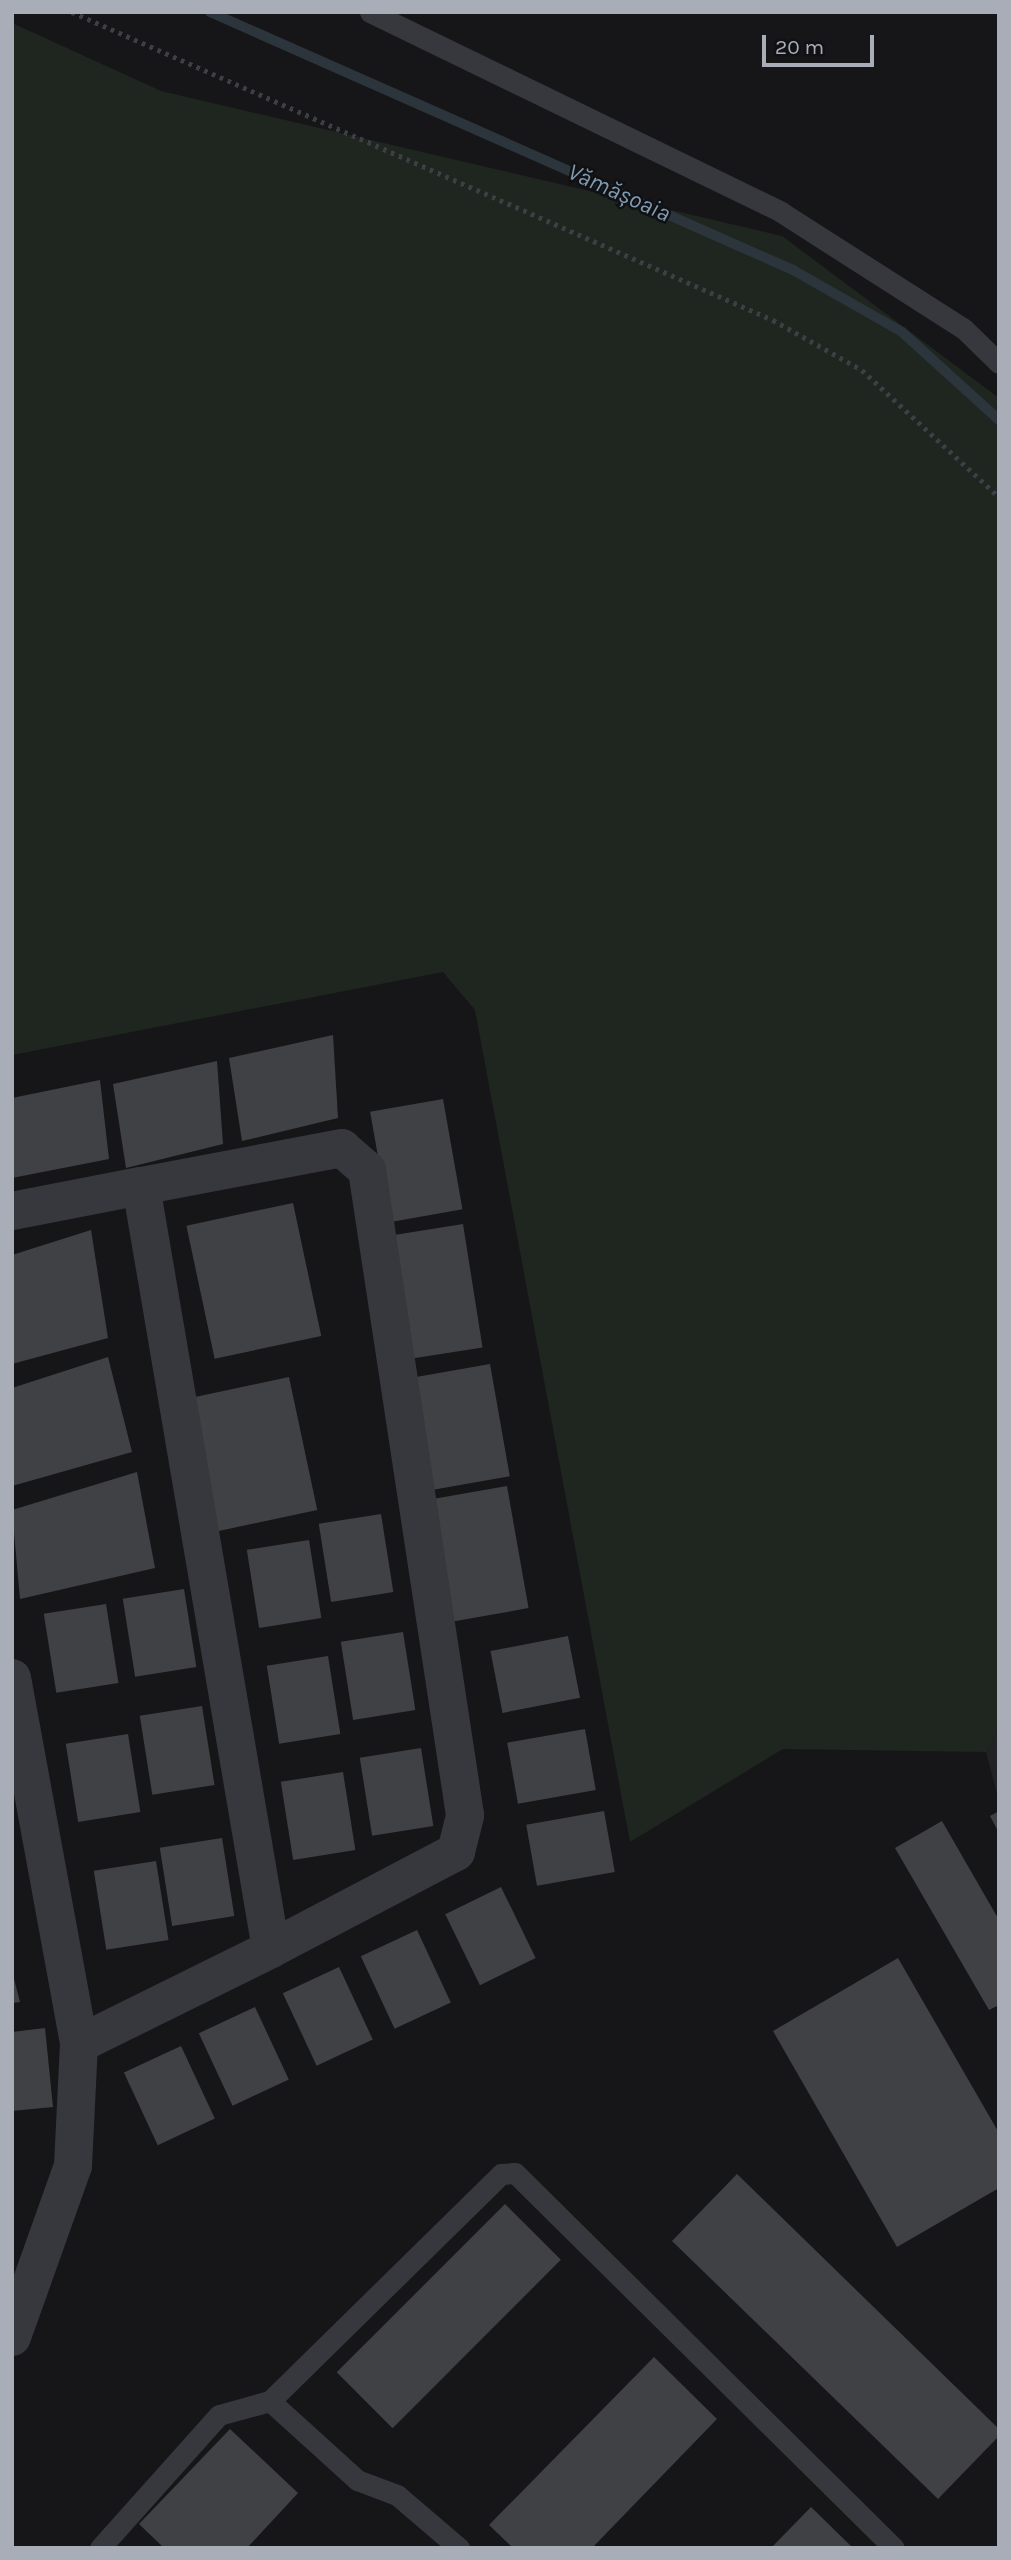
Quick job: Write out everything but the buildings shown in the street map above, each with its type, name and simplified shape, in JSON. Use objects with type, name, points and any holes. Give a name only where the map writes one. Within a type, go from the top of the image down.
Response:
[{"type":"street","points":[[12,1211],[342,1148],[367,1170],[465,1815],[456,1852],[271,1949],[79,2044]]},
{"type":"street","points":[[141,1186],[271,1949]]},
{"type":"street","points":[[12,1678],[79,2044],[73,2166],[12,2337]]},
{"type":"lane","points":[[370,12],[781,212],[964,329],[999,363]]},
{"type":"lane","points":[[100,2548],[219,2415],[270,2401],[501,2174],[515,2173],[894,2548]]},
{"type":"lane","points":[[270,2401],[357,2480],[397,2495],[458,2548]]},
{"type":"path","points":[[72,12],[773,320],[862,370],[999,497]]},
{"type":"shaded area","points":[[12,23],[161,91],[782,236],[999,398],[999,1730],[986,1752],[783,1749],[630,1842],[475,1010],[443,972],[12,1055]]},
{"type":"shaded area","points":[[999,1730],[999,1801],[986,1752]]},
{"type":"waterway","name":"Vămășoaia","points":[[210,12],[793,270],[902,332],[999,420]]}]
